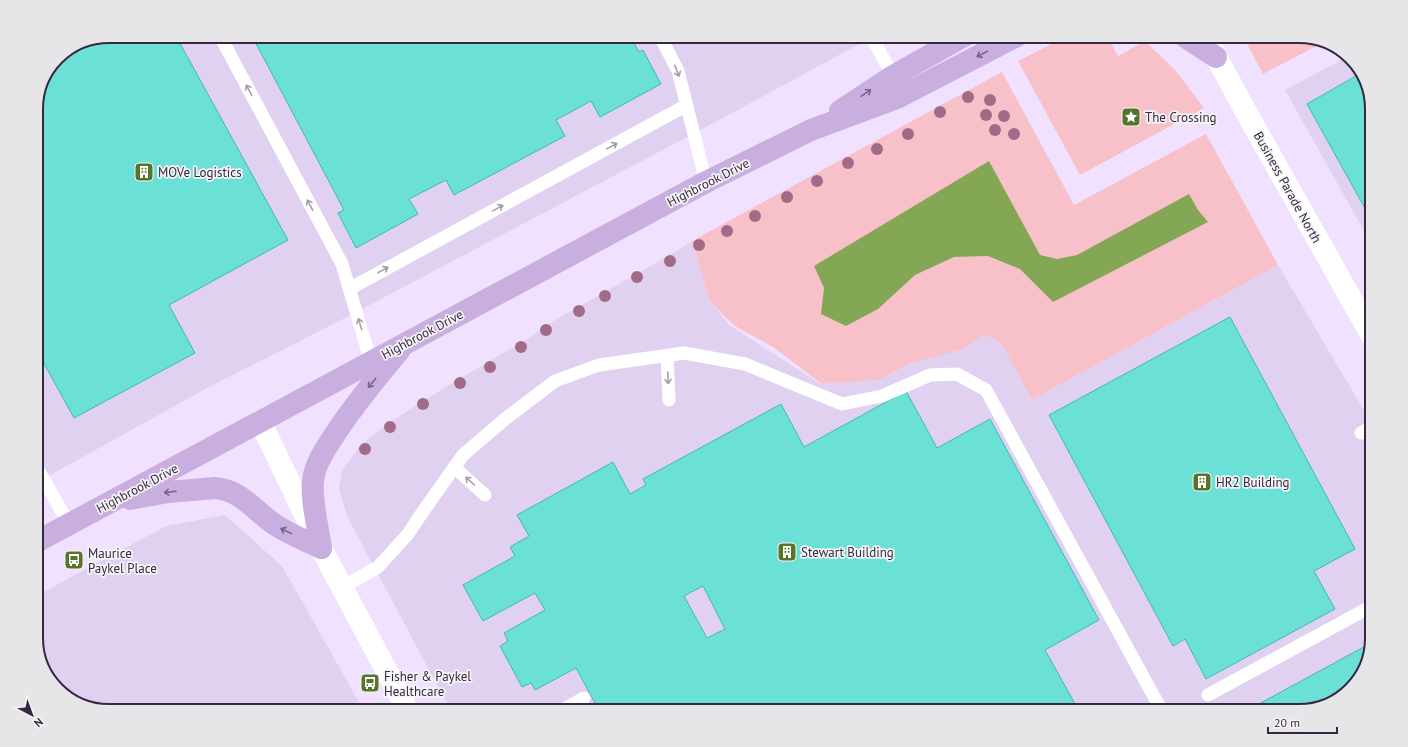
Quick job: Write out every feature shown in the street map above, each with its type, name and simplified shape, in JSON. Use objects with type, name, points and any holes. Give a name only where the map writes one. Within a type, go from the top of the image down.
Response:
[{"type":"main road","name":"Highbrook Drive","points":[[811,130],[893,76],[952,43]]},
{"type":"main road","name":"Highbrook Drive","points":[[43,538],[706,182],[811,130],[897,98],[1003,43]]},
{"type":"main road","points":[[1195,43],[1216,57]]},
{"type":"main road","points":[[1214,43],[1216,57]]},
{"type":"main road","points":[[322,548],[313,493],[314,473],[317,465],[330,442],[354,406],[406,342]]},
{"type":"main road","points":[[109,503],[168,492],[223,488],[240,497],[277,526],[322,548]]},
{"type":"street","name":"Business Parade North","points":[[1209,43],[1365,323]]},
{"type":"street","points":[[260,421],[322,548],[404,704]]},
{"type":"lane","points":[[224,43],[342,264],[371,362]]},
{"type":"lane","points":[[664,43],[678,71],[706,182]]},
{"type":"lane","points":[[875,43],[893,76]]},
{"type":"lane","points":[[349,289],[686,105]]},
{"type":"lane","points":[[343,587],[378,567],[408,534],[463,455],[505,419],[555,381],[599,365],[684,353],[745,364],[842,404],[882,396],[930,375],[957,374],[986,390],[1158,704]]},
{"type":"lane","points":[[667,356],[669,400]]},
{"type":"lane","points":[[454,467],[486,495]]},
{"type":"lane","points":[[43,478],[69,524]]},
{"type":"lane","points":[[1208,695],[1365,610]]},
{"type":"lane","points":[[573,704],[584,698]]},
{"type":"shaded area","points":[[109,43],[861,43],[708,126],[343,319],[207,388],[43,479],[43,105],[45,92],[50,80],[57,69],[72,54],[96,44]]},
{"type":"shaded area","points":[[1053,43],[1111,43],[1118,56],[1141,43],[1147,43],[1175,70],[1204,108],[1080,175],[1018,61]]},
{"type":"shaded area","points":[[1247,43],[1299,43],[1317,46],[1263,74]]},
{"type":"shaded area","points":[[1342,59],[1354,72],[1364,96],[1365,105],[1365,233],[1285,90]]},
{"type":"shaded area","points":[[1002,72],[1074,205],[1206,134],[1278,265],[1032,400],[1001,343],[984,334],[963,349],[912,363],[878,380],[822,384],[773,347],[738,328],[710,301],[692,241]]},
{"type":"shaded area","points":[[989,161],[1040,255],[1057,259],[1077,255],[1189,194],[1198,210],[1208,222],[1053,302],[1020,269],[988,256],[954,257],[915,275],[878,309],[846,326],[821,314],[824,288],[814,266]]},
{"type":"shaded area","name":"Fisher & Paykel Healthcare","points":[[692,241],[710,301],[729,325],[821,384],[878,380],[991,324],[1032,400],[1278,265],[1365,412],[1365,638],[1364,651],[1354,675],[1336,693],[1312,703],[1299,704],[447,704],[347,516],[339,488],[342,471],[360,446],[387,424],[454,382],[526,340],[545,326]]},
{"type":"shaded area","points":[[225,515],[282,566],[360,704],[109,704],[92,702],[72,693],[66,688],[54,675],[44,651],[43,592],[166,526]]},
{"type":"building","name":"MOVe Logistics","points":[[109,43],[180,43],[288,240],[169,305],[195,353],[74,418],[43,362],[43,105],[45,92],[57,69],[72,54],[84,48],[96,44]]},
{"type":"building","points":[[256,43],[634,43],[639,52],[643,50],[661,84],[600,117],[591,101],[556,120],[565,136],[454,195],[446,180],[409,199],[418,214],[356,248],[338,213],[344,210]]},
{"type":"building","points":[[1356,76],[1364,96],[1365,105],[1365,208],[1307,104]]},
{"type":"building","name":"HR2 Building","points":[[1230,317],[1355,549],[1314,571],[1335,609],[1206,679],[1185,639],[1173,646],[1049,415]]},
{"type":"building","name":"Stewart Building","points":[[906,391],[937,448],[990,419],[1099,620],[1045,650],[1075,704],[593,704],[595,703],[576,668],[535,690],[531,683],[522,687],[500,646],[508,641],[504,633],[545,610],[535,593],[483,621],[463,585],[515,556],[510,547],[529,536],[517,515],[613,462],[630,494],[646,485],[643,479],[781,404],[804,447]],"holes":[[[703,586],[725,629],[707,638],[684,596]]]},
{"type":"building","points":[[1364,647],[1354,675],[1336,693],[1312,703],[1259,704]]},
{"type":"place","name":"The Crossing","points":[[1131,117]]},
{"type":"place","name":"MOVe Logistics","points":[[144,172]]},
{"type":"place","name":"HR2 Building","points":[[1202,482]]},
{"type":"place","name":"Stewart Building","points":[[787,552]]},
{"type":"place","name":"Maurice Paykel Place","points":[[74,560]]},
{"type":"place","name":"Fisher & Paykel Healthcare","points":[[370,683]]}]
